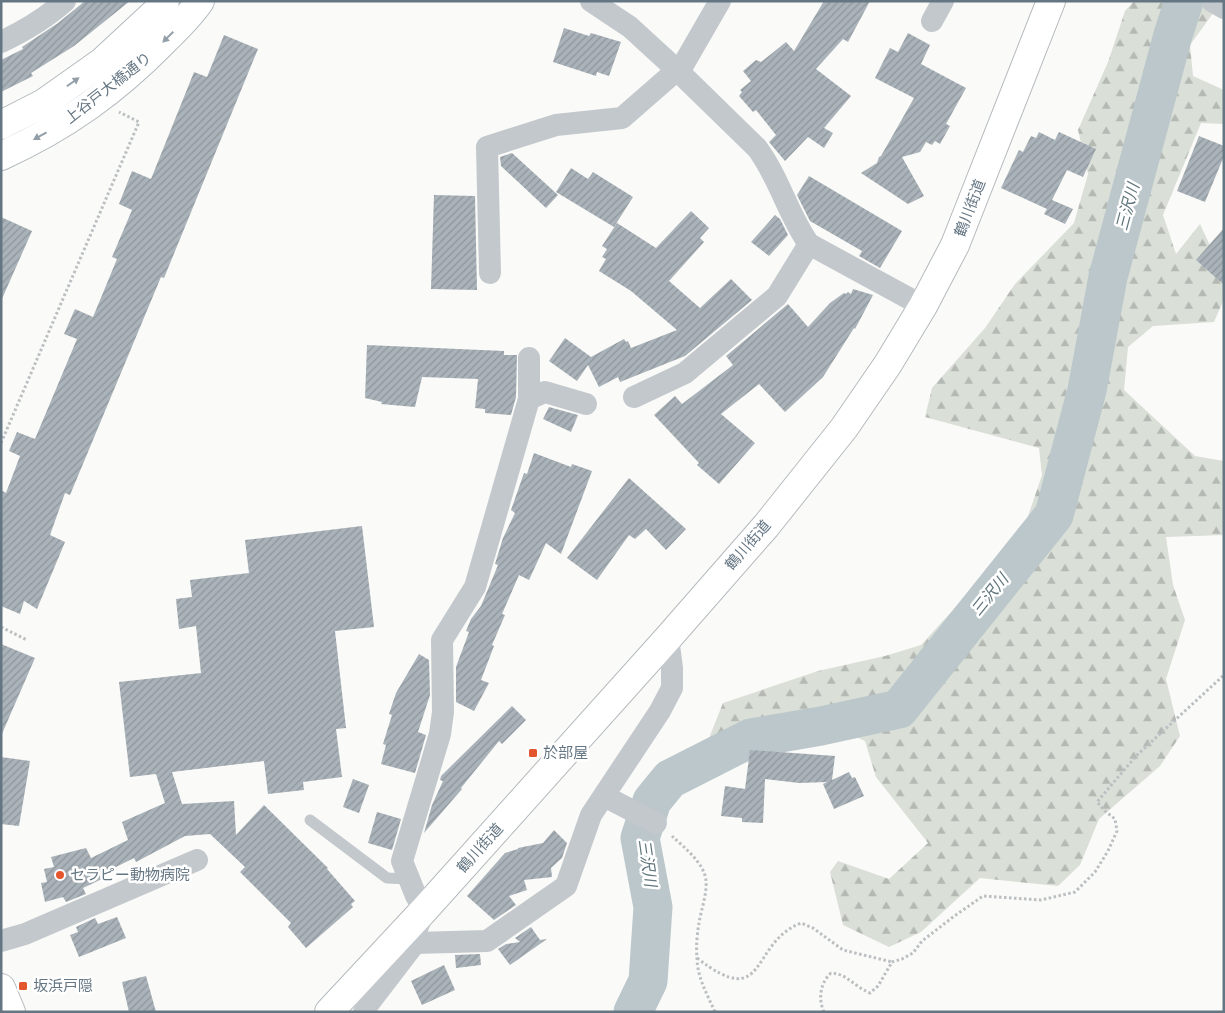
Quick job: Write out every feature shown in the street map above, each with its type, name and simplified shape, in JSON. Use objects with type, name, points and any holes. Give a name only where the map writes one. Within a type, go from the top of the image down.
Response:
[{"type":"main road","name":"上谷戸大橋通り","points":[[1,125],[44,103],[102,62],[157,11],[165,1]]},
{"type":"main road","name":"上谷戸大橋通り","points":[[1,156],[86,109],[136,69],[192,13],[200,1]]},
{"type":"main road","name":"鶴川街道","points":[[329,1012],[425,909],[668,638],[766,526],[844,428],[888,364],[923,306],[955,245],[1051,1]]},
{"type":"main road","points":[[1,988],[11,1012]]},
{"type":"street","points":[[1,42],[53,12],[65,1]]},
{"type":"street","points":[[591,1],[630,27],[678,71],[760,154],[771,169],[803,236],[809,244],[923,306]]},
{"type":"street","points":[[490,273],[487,147],[556,125],[622,118],[678,71],[720,1]]},
{"type":"street","points":[[932,21],[943,1]]},
{"type":"street","points":[[1212,1],[1224,8]]},
{"type":"street","points":[[634,397],[685,373],[777,296],[809,244]]},
{"type":"street","points":[[364,1012],[415,943],[415,934],[425,909],[416,896],[402,861],[440,734],[443,712],[442,640],[475,588],[529,399],[529,358]]},
{"type":"street","points":[[529,399],[545,392],[586,404]]},
{"type":"street","points":[[415,943],[486,941],[566,886],[590,815],[660,711],[672,688],[672,668],[668,638]]},
{"type":"street","points":[[604,796],[656,823]]},
{"type":"street","points":[[1,941],[26,934],[197,860]]},
{"type":"lane","points":[[310,820],[387,878],[409,879]]},
{"type":"path","points":[[1,443],[139,122],[112,108]]},
{"type":"path","points":[[1,628],[27,640]]},
{"type":"path","points":[[697,958],[714,972],[735,980],[747,978],[758,968],[780,936],[788,928],[801,923],[813,928],[843,950],[892,962],[913,953],[922,941],[983,896],[1041,900],[1075,892],[1095,872],[1108,851],[1117,830],[1115,819],[1097,802],[1136,756],[1224,675]]},
{"type":"path","points":[[656,823],[682,844],[700,866],[706,880],[704,901],[698,925],[697,958],[700,977],[715,1012]]},
{"type":"path","points":[[824,1012],[821,1006],[821,990],[825,978],[831,973],[842,974],[854,984],[870,993],[878,986],[892,962]]},
{"type":"green space","points":[[1134,1],[1222,1],[1190,45],[1193,76],[1224,90],[1224,124],[1201,123],[1163,215],[1176,254],[1200,224],[1219,268],[1224,287],[1224,296],[1214,322],[1153,326],[1128,347],[1124,390],[1195,456],[1224,461],[1224,535],[1166,537],[1173,585],[1185,620],[1166,679],[1180,736],[1160,766],[1099,819],[1080,865],[1058,886],[980,878],[921,932],[889,947],[843,925],[830,872],[838,861],[889,879],[928,843],[876,777],[865,741],[807,714],[707,743],[723,703],[818,671],[885,656],[921,645],[994,565],[1024,528],[1042,475],[1039,448],[925,417],[932,388],[985,328],[1015,284],[1074,223],[1088,174],[1078,130],[1108,62],[1125,11]]},
{"type":"building","points":[[85,1],[130,1],[74,46],[31,73],[33,76],[1,92],[1,60],[23,49],[22,47],[58,23]]},
{"type":"building","points":[[824,1],[870,1],[848,42],[843,39],[816,69],[851,96],[824,128],[833,133],[824,148],[808,137],[785,161],[769,142],[776,135],[756,110],[753,112],[739,96],[742,92],[740,90],[751,81],[743,71],[756,60],[761,62],[786,42],[794,51]]},
{"type":"building","points":[[564,28],[589,36],[591,33],[621,42],[609,76],[597,72],[596,76],[553,62]]},
{"type":"building","points":[[908,33],[930,45],[921,64],[966,88],[946,124],[950,126],[940,144],[935,141],[932,145],[926,142],[920,152],[902,157],[924,196],[908,204],[861,173],[877,163],[914,98],[875,78],[890,48],[898,52]]},
{"type":"building","points":[[224,35],[258,49],[164,278],[161,277],[70,495],[65,493],[50,535],[65,542],[37,609],[24,601],[20,614],[1,606],[1,490],[6,493],[20,456],[9,451],[17,432],[35,439],[77,339],[64,334],[75,309],[93,317],[117,259],[112,257],[132,210],[119,204],[132,171],[151,179],[194,72],[207,77]]},
{"type":"building","points":[[1039,132],[1055,140],[1059,132],[1096,149],[1083,177],[1067,170],[1052,200],[1073,209],[1065,224],[1044,214],[1047,209],[1001,188],[1019,150],[1023,152],[1031,136],[1036,138]]},
{"type":"building","points":[[1199,136],[1224,146],[1224,156],[1205,202],[1177,191]]},
{"type":"building","points":[[512,153],[558,195],[546,208],[501,166],[500,157]]},
{"type":"building","points":[[571,168],[588,179],[593,172],[633,197],[614,227],[556,192]]},
{"type":"building","points":[[809,176],[902,231],[880,268],[859,256],[862,251],[810,221],[797,195]]},
{"type":"building","points":[[434,195],[475,196],[477,290],[431,289]]},
{"type":"building","points":[[691,211],[709,228],[700,238],[704,242],[669,281],[700,308],[731,279],[752,300],[685,356],[620,382],[618,377],[599,387],[588,365],[577,381],[549,361],[565,338],[591,357],[624,339],[626,342],[628,341],[631,348],[677,330],[631,291],[599,271],[606,259],[602,257],[607,249],[602,246],[617,223],[656,248]]},
{"type":"building","points":[[775,215],[780,219],[788,235],[769,256],[751,242]]},
{"type":"building","points":[[1,217],[32,231],[1,301]]},
{"type":"building","points":[[1224,228],[1224,285],[1196,260]]},
{"type":"building","points":[[853,289],[873,295],[855,329],[823,377],[785,412],[759,384],[721,414],[755,443],[719,484],[697,465],[699,463],[654,415],[675,396],[682,404],[733,365],[726,356],[788,304],[808,327],[830,303],[844,293],[848,292],[851,294]]},
{"type":"building","points":[[367,345],[504,351],[504,355],[517,355],[516,397],[511,415],[485,413],[485,409],[475,408],[478,379],[422,377],[415,407],[381,404],[382,402],[365,398]]},
{"type":"building","points":[[549,407],[578,415],[571,432],[543,419]]},
{"type":"building","points":[[534,453],[571,467],[572,464],[592,471],[561,554],[546,543],[529,580],[519,575],[502,614],[505,615],[492,645],[494,646],[481,680],[489,683],[474,711],[456,702],[456,667],[469,632],[466,631],[471,619],[481,606],[498,565],[495,564],[503,538],[515,513],[511,510],[524,473],[527,474]]},
{"type":"building","points":[[629,478],[686,529],[666,550],[646,529],[635,539],[629,535],[597,580],[567,558]]},
{"type":"building","points":[[362,526],[374,627],[335,631],[346,728],[336,729],[342,777],[303,782],[304,790],[268,794],[264,761],[172,772],[182,804],[234,801],[236,835],[264,805],[328,868],[355,901],[351,904],[353,907],[306,948],[288,927],[291,923],[240,872],[245,867],[210,834],[185,836],[136,862],[134,858],[100,875],[102,879],[83,888],[86,894],[66,902],[63,897],[45,902],[41,883],[47,882],[44,869],[54,867],[51,857],[86,848],[91,858],[128,840],[122,822],[165,803],[156,774],[130,777],[119,682],[201,673],[196,626],[179,629],[176,599],[192,597],[190,580],[249,573],[245,540]]},
{"type":"building","points":[[1,644],[35,658],[1,736]]},
{"type":"building","points":[[419,654],[429,660],[430,695],[418,732],[426,735],[415,773],[381,764],[386,745],[383,744],[392,715],[389,714],[396,693]]},
{"type":"building","points":[[512,706],[526,720],[502,744],[499,741],[462,789],[424,833],[432,805],[443,781],[440,780],[441,776]]},
{"type":"building","points":[[750,750],[835,756],[832,780],[849,772],[852,778],[855,777],[864,796],[834,809],[823,784],[827,782],[799,783],[765,779],[763,823],[742,822],[742,818],[721,816],[725,786],[745,789]]},
{"type":"building","points":[[1,757],[30,761],[19,826],[1,824]]},
{"type":"building","points":[[353,779],[369,785],[359,813],[343,807]]},
{"type":"building","points":[[377,812],[401,819],[392,850],[368,843]]},
{"type":"building","points":[[554,830],[567,843],[562,858],[551,868],[552,877],[524,880],[527,890],[509,896],[516,905],[494,920],[467,896],[505,853],[518,848],[543,843]]},
{"type":"building","points":[[117,917],[126,938],[79,957],[70,935],[78,932],[76,927],[95,918],[98,924]]},
{"type":"building","points":[[531,927],[540,940],[547,939],[510,965],[498,949],[506,944],[520,942],[515,938]]},
{"type":"building","points":[[480,954],[481,965],[456,968],[455,955]]},
{"type":"building","points":[[444,965],[455,990],[422,1005],[411,981]]},
{"type":"building","points":[[146,976],[156,1012],[129,1012],[122,982]]},
{"type":"waterway","name":"三沢川","points":[[633,1012],[648,981],[653,907],[640,838],[652,801],[670,779],[751,738],[821,726],[899,709],[1054,515],[1087,390],[1108,277],[1173,35],[1184,1]]},
{"type":"place","name":"於部屋","points":[[533,753]]},
{"type":"place","name":"セラピー動物病院","points":[[60,875]]},
{"type":"place","name":"坂浜戸隠","points":[[23,986]]}]
